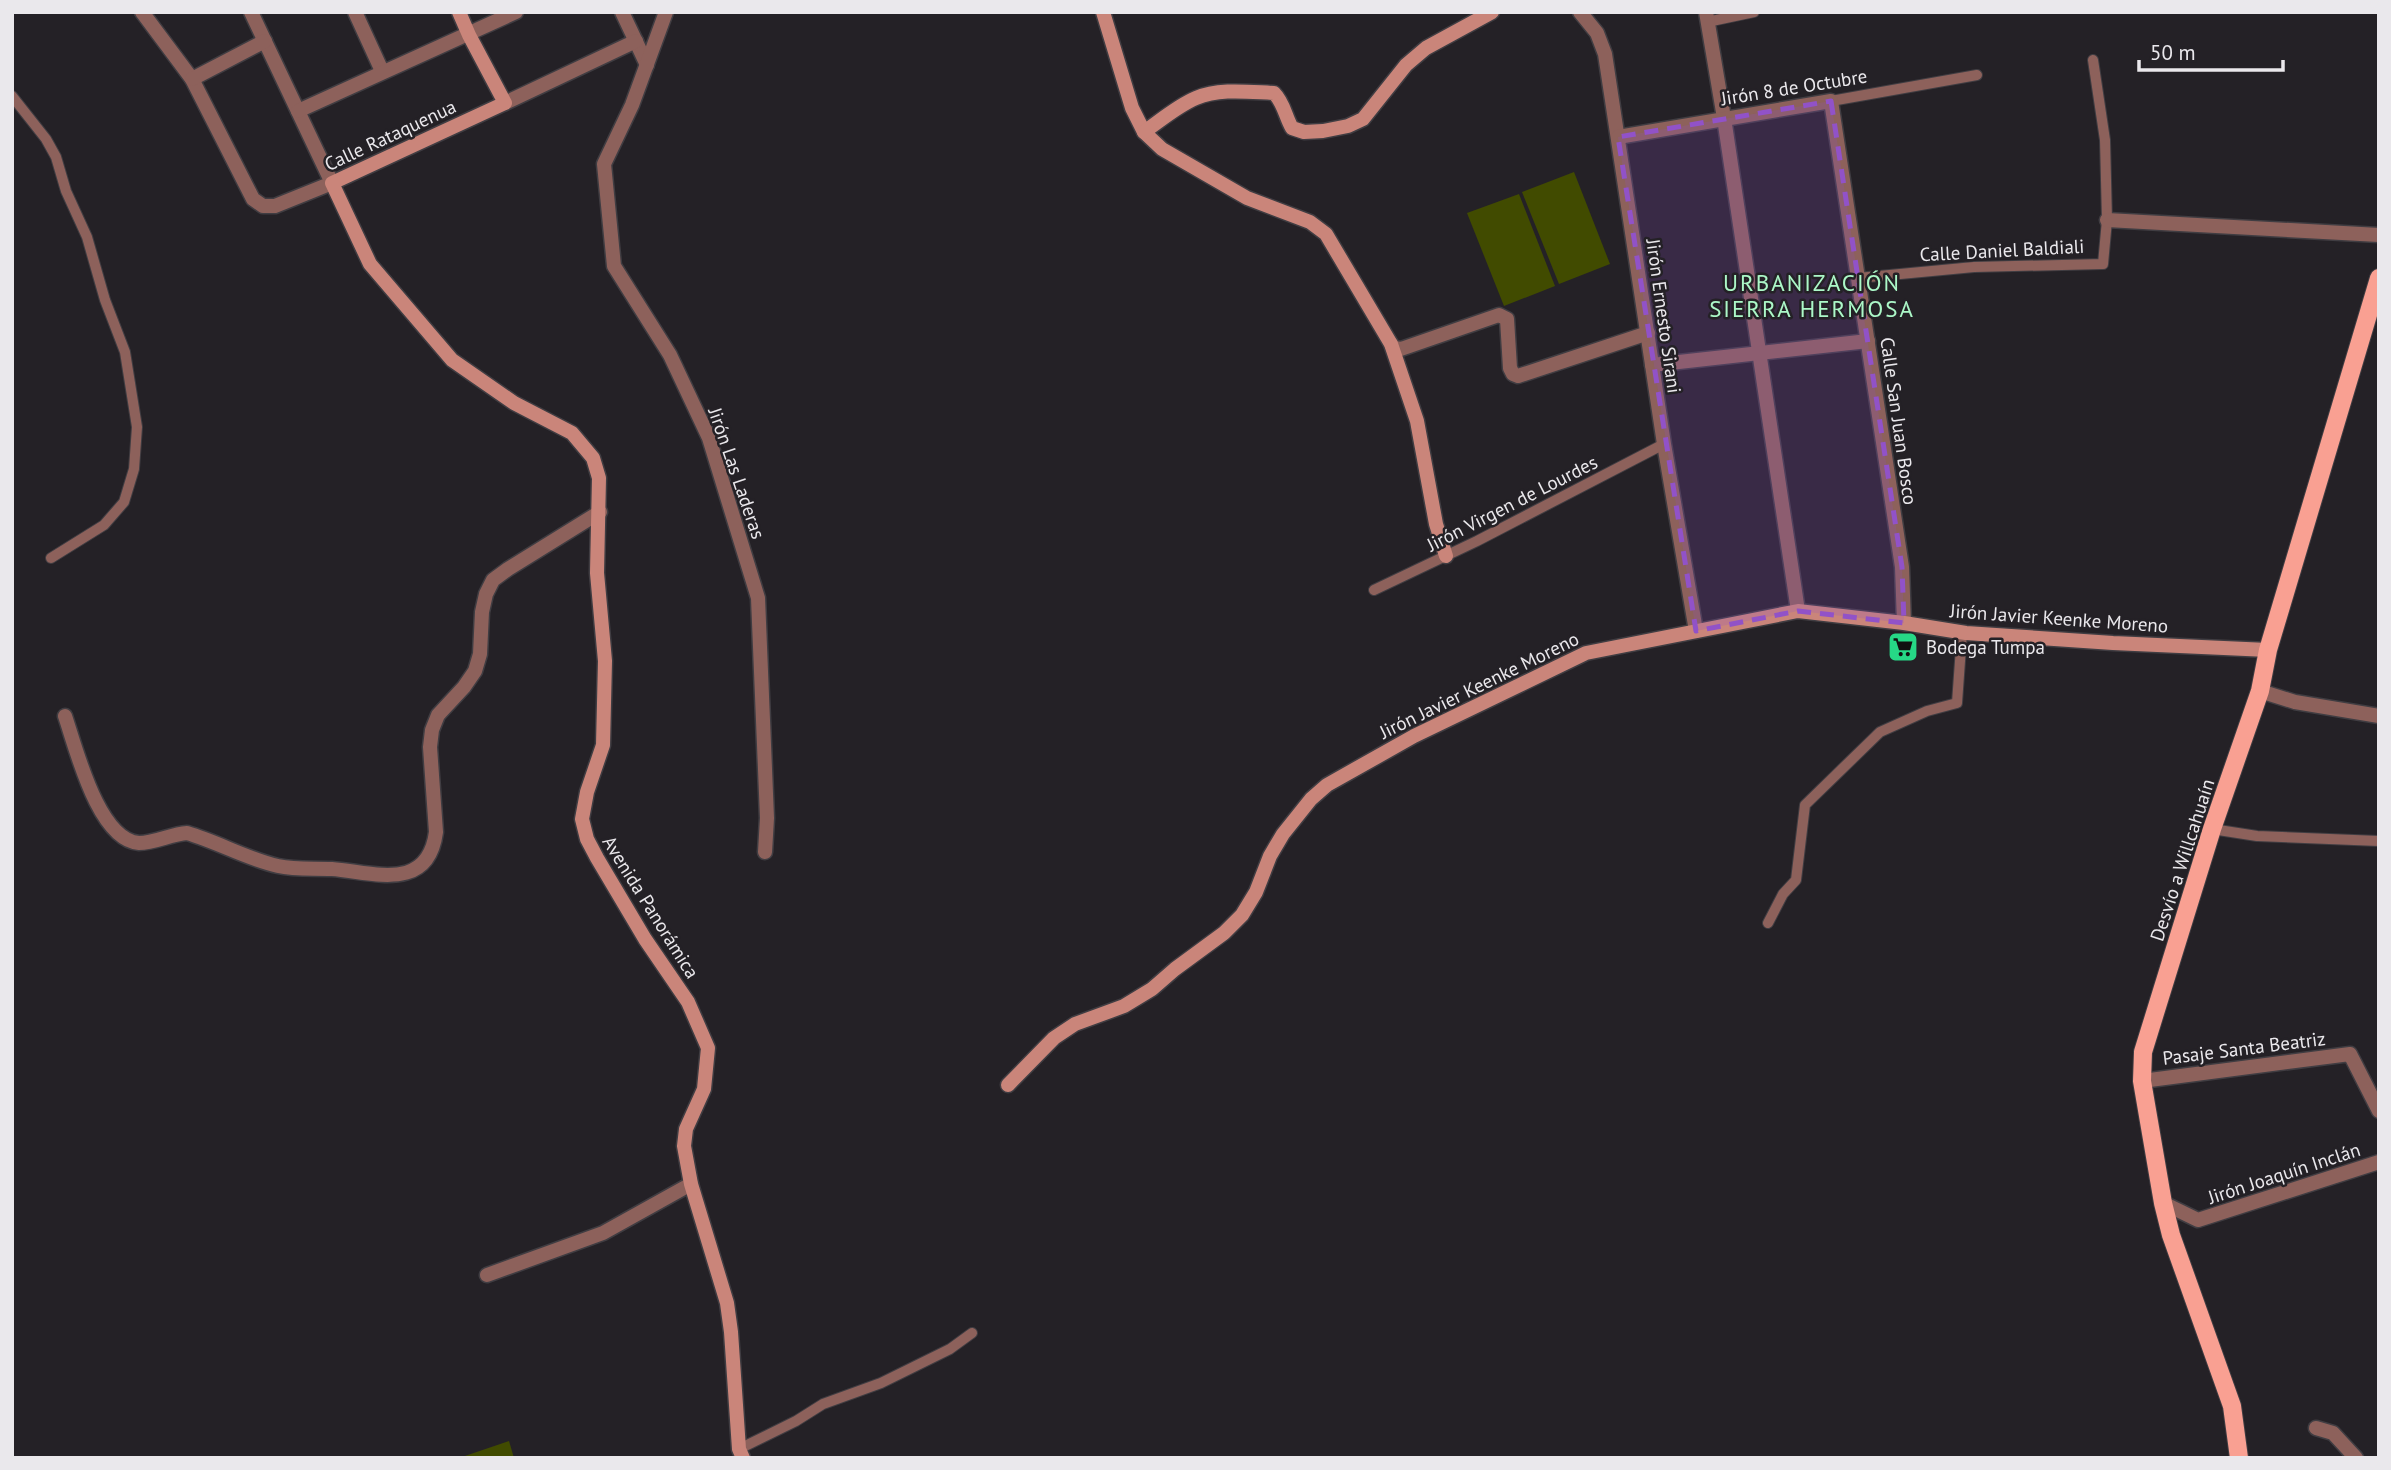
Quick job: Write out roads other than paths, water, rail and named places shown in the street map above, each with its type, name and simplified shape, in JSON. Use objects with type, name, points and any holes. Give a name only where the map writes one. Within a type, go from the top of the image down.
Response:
[{"type":"main road","points":[[459,12],[505,103]]},
{"type":"main road","points":[[1104,12],[1132,108],[1143,132],[1162,149],[1247,198],[1310,222],[1326,234],[1391,344],[1417,421],[1436,524],[1446,556]]},
{"type":"main road","points":[[1143,132],[1194,99],[1211,93],[1274,93],[1282,100],[1285,116],[1292,128],[1304,132],[1348,126],[1363,119],[1406,65],[1426,48],[1492,12]]},
{"type":"main road","name":"Calle Rataquenua","points":[[332,183],[505,103]]},
{"type":"main road","name":"Avenida Panorámica","points":[[332,183],[370,264],[452,360],[514,403],[572,433],[593,458],[599,478],[597,573],[605,661],[603,745],[587,793],[582,819],[587,839],[645,939],[688,1002],[708,1048],[704,1089],[686,1129],[684,1146],[691,1184],[727,1303],[741,1453]]},
{"type":"main road","name":"Desvío a Willcahuaín","points":[[2239,1458],[2232,1406],[2171,1236],[2163,1203],[2142,1081],[2143,1052],[2212,829],[2260,691],[2268,650],[2379,278]]},
{"type":"main road","name":"Jirón Javier Keenke Moreno","points":[[1008,1085],[1054,1038],[1075,1024],[1124,1006],[1152,989],[1224,933],[1242,915],[1256,892],[1270,856],[1283,834],[1311,799],[1327,785],[1371,759],[1586,653],[1798,611],[1904,623],[1962,633],[2268,650]]},
{"type":"street","points":[[142,12],[192,79],[265,41]]},
{"type":"street","points":[[251,12],[332,183]]},
{"type":"street","points":[[355,12],[382,71]]},
{"type":"street","points":[[298,111],[516,12]]},
{"type":"street","points":[[622,12],[647,65]]},
{"type":"street","name":"Jirón Las Laderas","points":[[666,12],[632,105],[604,164],[614,267],[670,355],[709,438],[758,598],[767,818],[765,852]]},
{"type":"street","name":"Jirón Ernesto Sirani","points":[[1580,12],[1597,33],[1605,54],[1664,444],[1696,631]]},
{"type":"street","points":[[1707,17],[1798,611]]},
{"type":"street","points":[[505,103],[636,41]]},
{"type":"street","name":"Calle Rataquenua","points":[[192,79],[253,199],[262,206],[275,206],[291,201],[332,183]]},
{"type":"street","name":"Jirón 8 de Octubre","points":[[1618,137],[1831,101]]},
{"type":"street","name":"Calle San Juan Bosco","points":[[1831,101],[1902,567],[1904,623]]},
{"type":"street","name":"Calle Daniel Baldiali","points":[[2107,220],[2379,235]]},
{"type":"street","points":[[1391,344],[1395,349],[1401,349],[1496,315],[1502,316],[1507,319],[1510,368],[1513,374],[1518,376],[1648,333]]},
{"type":"street","points":[[1652,365],[1868,341]]},
{"type":"street","points":[[65,716],[95,801],[117,832],[128,839],[138,843],[187,834],[277,866],[334,869],[393,877],[412,870],[426,860],[434,846],[436,832],[430,747],[432,730],[438,715],[475,671],[480,654],[482,612],[489,587],[493,580],[508,569],[600,512]]},
{"type":"street","points":[[2260,691],[2295,702],[2379,716]]},
{"type":"street","name":"Pasaje Santa Beatriz","points":[[2142,1081],[2350,1054],[2379,1111]]},
{"type":"street","name":"Jirón Joaquín Inclán","points":[[2163,1203],[2198,1220],[2379,1162]]},
{"type":"street","points":[[487,1275],[603,1233],[691,1184]]},
{"type":"street","points":[[2316,1428],[2333,1433],[2356,1458]]},
{"type":"lane","points":[[1707,17],[1754,12]]},
{"type":"lane","name":"Calle Daniel Baldiali","points":[[1858,278],[1974,267],[2102,264],[2107,220],[2105,140],[2093,60]]},
{"type":"lane","name":"Jirón 8 de Octubre","points":[[1831,101],[1977,75]]},
{"type":"lane","points":[[12,96],[46,139],[56,157],[66,191],[87,237],[105,300],[125,352],[136,427],[134,469],[124,502],[104,525],[51,558]]},
{"type":"lane","name":"Jirón Virgen de Lourdes","points":[[1374,590],[1664,444]]},
{"type":"lane","points":[[1768,923],[1783,894],[1796,880],[1805,805],[1880,732],[1927,711],[1957,703],[1962,633]]},
{"type":"lane","points":[[2212,829],[2257,836],[2379,841]]},
{"type":"lane","points":[[741,1453],[823,1404],[881,1383],[950,1349],[972,1333]]},
{"type":"place","name":"Bodega Tumpa","points":[[1903,647]]},
{"type":"district","name":"URBANIZACIÓN SIERRA HERMOSA","points":[[1812,296]]}]
